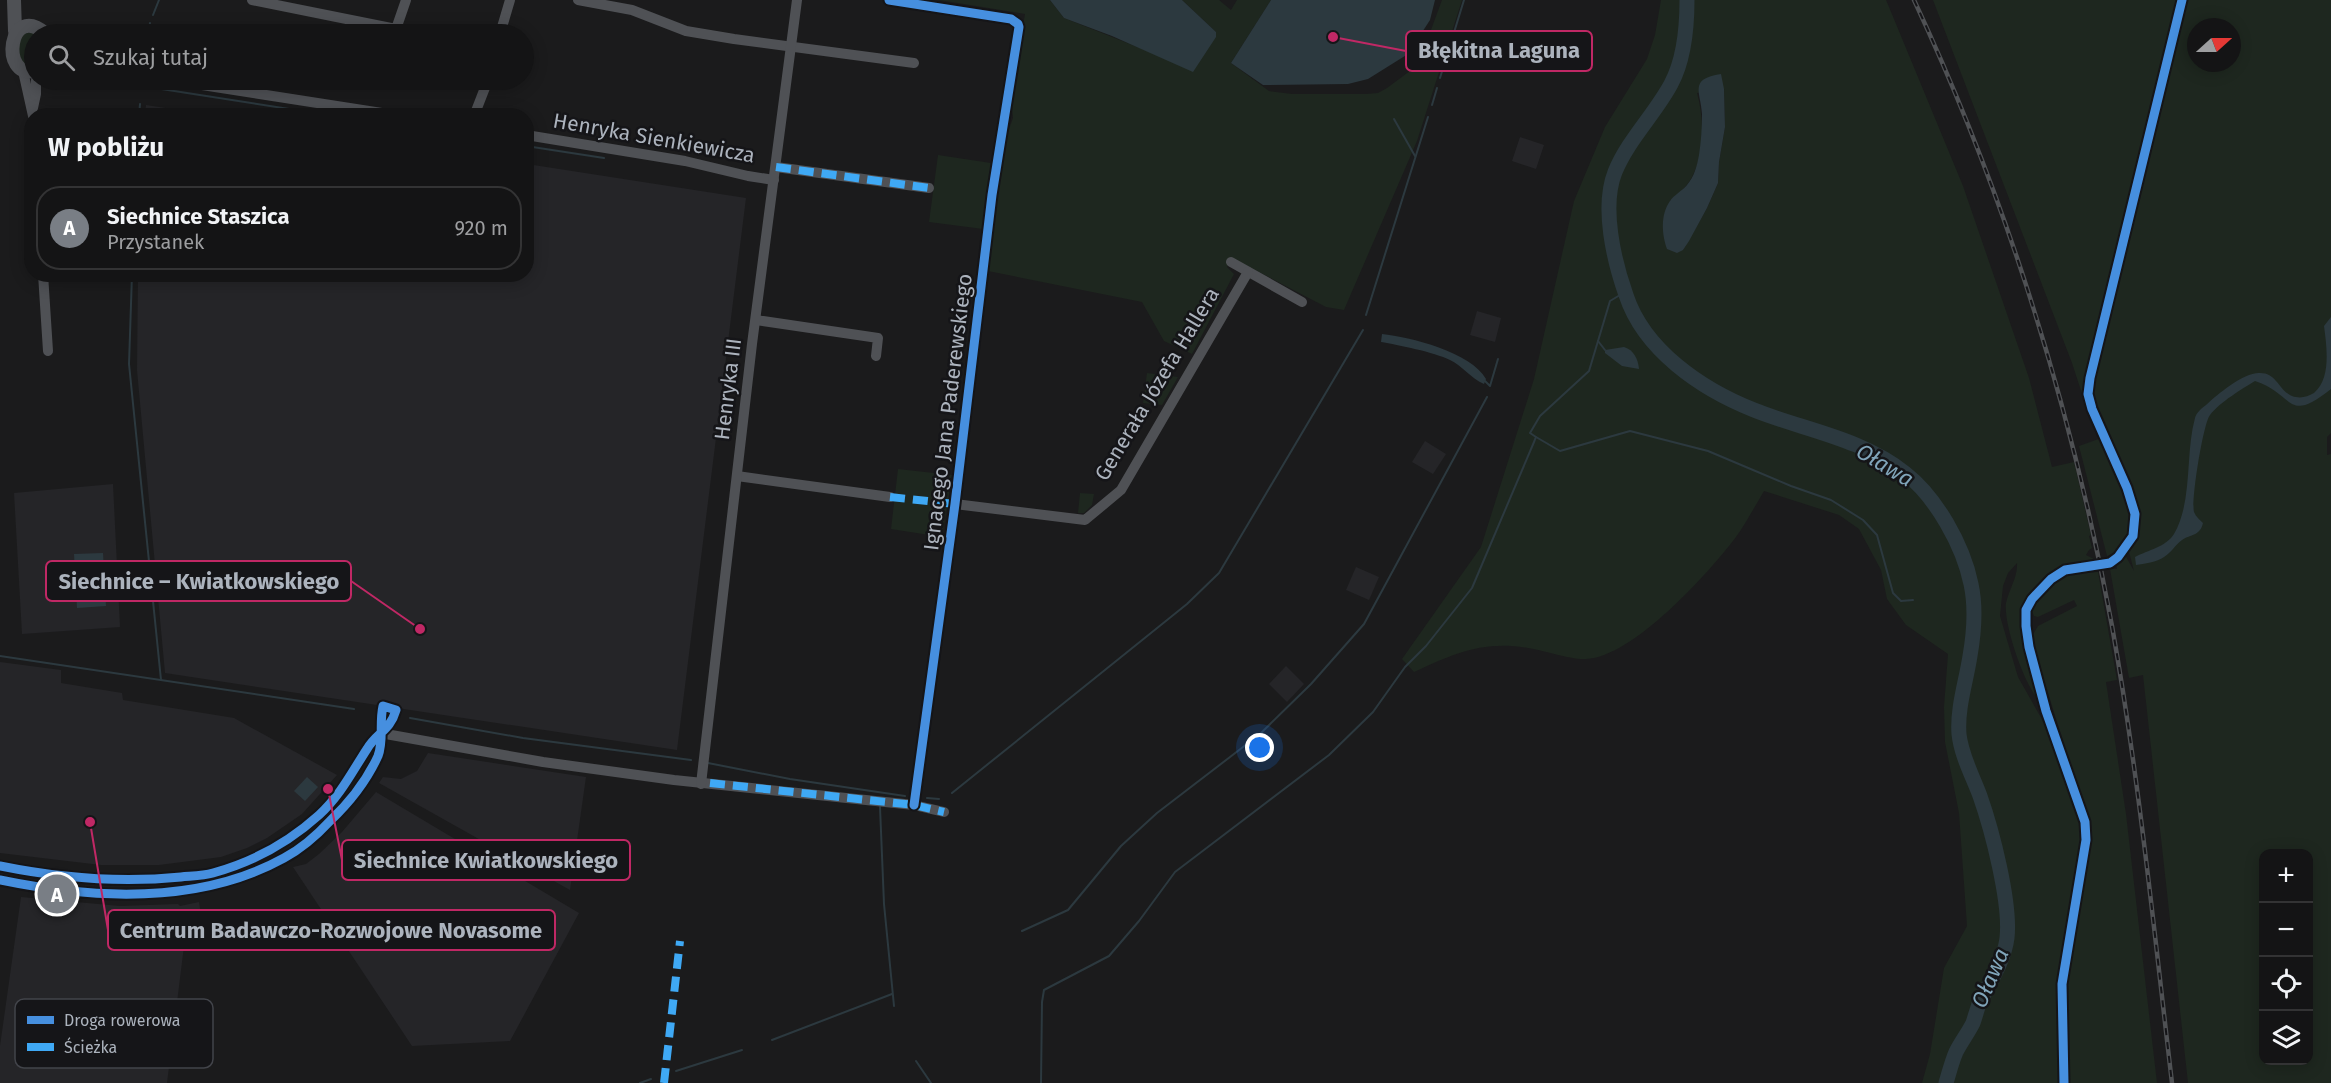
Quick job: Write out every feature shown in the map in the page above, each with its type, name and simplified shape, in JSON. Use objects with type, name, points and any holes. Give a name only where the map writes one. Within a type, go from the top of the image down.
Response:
[{"type":"street","points":[[15,0],[12,50],[24,85]]},
{"type":"street","points":[[252,0],[371,24]]},
{"type":"street","points":[[398,24],[406,0]]},
{"type":"street","points":[[503,24],[510,0]]},
{"type":"street","points":[[578,0],[632,10],[686,31],[914,63]]},
{"type":"street","name":"Henryka III","points":[[701,783],[756,320],[798,0]]},
{"type":"street","name":"Ignacego Jana Paderewskiego","points":[[889,0],[1011,19],[1018,24],[992,195],[955,504],[914,805]]},
{"type":"street","points":[[12,50],[24,41]]},
{"type":"street","points":[[26,90],[32,108]]},
{"type":"street","points":[[33,108],[35,90]]},
{"type":"street","points":[[234,90],[350,108]]},
{"type":"street","points":[[477,108],[484,90]]},
{"type":"street","name":"Henryka Sienkiewicza","points":[[534,136],[685,160],[774,180]]},
{"type":"street","points":[[776,167],[929,188]]},
{"type":"street","points":[[1231,262],[1302,302]]},
{"type":"street","name":"Generała Józefa Hallera","points":[[955,504],[1085,520],[1121,490],[1248,272]]},
{"type":"street","points":[[44,282],[48,351]]},
{"type":"street","points":[[756,320],[878,338],[876,356]]},
{"type":"street","points":[[738,476],[890,497]]},
{"type":"street","points":[[380,733],[543,762],[701,783],[914,805],[944,812]]},
{"type":"street","points":[[0,866],[60,876],[162,879],[211,874],[254,859],[282,844],[319,815],[337,795],[380,733]]},
{"type":"street","points":[[0,880],[40,888],[109,893],[183,891],[235,880],[285,858],[321,831],[344,808],[370,772],[379,752],[380,733]]},
{"type":"shaded area","points":[[939,0],[1050,0],[1064,18],[1145,50],[1216,32],[1182,0],[1219,0],[1231,10],[1237,0],[1271,0],[1231,63],[1269,91],[1292,94],[1366,94],[1378,93],[1387,88],[1418,65],[1442,0],[1462,0],[1417,141],[1344,310],[1326,307],[1232,258],[1227,267],[1234,274],[1192,354],[1164,341],[1142,302],[988,271],[1001,151],[1013,118],[1011,96],[1025,14]]},
{"type":"shaded area","points":[[1050,0],[1182,0],[1216,32],[1216,37],[1193,72],[1112,36],[1064,18]]},
{"type":"shaded area","points":[[1271,0],[1435,0],[1430,20],[1408,54],[1368,79],[1348,84],[1263,85],[1231,63]]},
{"type":"shaded area","points":[[1661,0],[1886,0],[1963,186],[2029,378],[2052,467],[2074,462],[2091,535],[2089,536],[2092,548],[2086,555],[2094,559],[2053,575],[2033,594],[2026,607],[2022,621],[2022,637],[2041,702],[2028,684],[2022,670],[2008,625],[2006,603],[2017,563],[2008,573],[2003,586],[2000,616],[2018,677],[2044,723],[2057,758],[2067,754],[2031,638],[2038,626],[2077,606],[2074,600],[2038,617],[2034,616],[2032,611],[2043,592],[2059,576],[2073,572],[2098,572],[2117,680],[2106,682],[2126,814],[2157,1083],[1922,1083],[1930,1054],[1944,968],[1967,926],[1959,813],[1945,742],[1944,707],[1948,654],[1906,625],[1887,599],[1881,570],[1859,529],[1839,515],[1764,491],[1736,537],[1689,591],[1647,629],[1605,655],[1580,659],[1512,646],[1482,647],[1455,654],[1414,672],[1402,659],[1481,547],[1534,379],[1574,201],[1605,127],[1647,59],[1655,35]],"holes":[[[1724,89],[1725,127],[1718,183],[1707,208],[1683,250],[1670,201],[1690,181],[1699,157],[1702,124],[1697,93]]]},
{"type":"shaded area","points":[[1933,0],[2331,0],[2331,433],[2327,437],[2327,455],[2331,454],[2331,1083],[2188,1083],[2143,675],[2129,678],[2110,569],[2117,569],[2117,560],[2124,553],[2134,571],[2127,544],[2107,556],[2079,446],[2107,436],[2095,409],[2088,412],[2072,363]]},
{"type":"shaded area","points":[[24,33],[24,64],[13,54]]},
{"type":"shaded area","points":[[1721,74],[1724,89],[1725,127],[1718,183],[1689,241],[1683,250],[1677,253],[1667,249],[1665,243],[1663,225],[1665,212],[1672,199],[1689,182],[1696,167],[1702,130],[1700,83],[1711,76]]},
{"type":"shaded area","points":[[146,105],[166,108],[146,108]]},
{"type":"shaded area","points":[[1520,137],[1544,145],[1536,169],[1512,161]]},
{"type":"shaded area","points":[[938,155],[991,163],[983,229],[929,222]]},
{"type":"shaded area","points":[[534,165],[746,198],[677,750],[165,673],[137,370],[138,282],[534,282]]},
{"type":"shaded area","points":[[1477,311],[1501,318],[1495,342],[1470,335]]},
{"type":"shaded area","points":[[2331,317],[2331,389],[2316,400],[2298,406],[2255,381],[2219,405],[2207,421],[2198,463],[2194,512],[2203,523],[2202,527],[2197,533],[2182,540],[2161,559],[2136,565],[2135,557],[2156,548],[2171,538],[2180,521],[2184,507],[2192,432],[2198,412],[2232,384],[2246,376],[2260,373],[2270,376],[2292,396],[2303,397],[2314,393],[2323,380],[2327,362],[2324,326]]},
{"type":"shaded area","points":[[1382,334],[1423,342],[1454,354],[1478,369],[1486,379],[1484,384],[1443,357],[1381,342]]},
{"type":"shaded area","points":[[1624,347],[1635,355],[1639,369],[1622,366],[1605,353],[1605,350]]},
{"type":"shaded area","points":[[1147,373],[1178,377],[1162,405],[1143,403],[1147,388],[1145,388]]},
{"type":"shaded area","points":[[1425,441],[1446,454],[1433,474],[1412,462]]},
{"type":"shaded area","points":[[898,469],[952,475],[942,537],[891,529]]},
{"type":"shaded area","points":[[113,484],[120,627],[22,634],[14,493]]},
{"type":"shaded area","points":[[1080,493],[1094,494],[1092,505],[1084,513],[1078,513]]},
{"type":"shaded area","points":[[103,553],[106,606],[77,608],[74,554]]},
{"type":"shaded area","points":[[1356,567],[1379,577],[1369,600],[1346,590]]},
{"type":"shaded area","points":[[0,662],[61,670],[61,683],[122,693],[123,700],[234,718],[337,775],[302,814],[267,838],[221,857],[159,865],[101,865],[0,853]]},
{"type":"shaded area","points":[[1286,666],[1304,684],[1287,702],[1269,684]]},
{"type":"shaded area","points":[[428,753],[586,777],[570,890],[379,783],[383,777],[401,779],[417,771]]},
{"type":"shaded area","points":[[307,777],[318,787],[305,801],[294,791]]},
{"type":"shaded area","points":[[376,792],[579,913],[510,1041],[412,1046],[293,867],[306,864],[319,854],[342,832]]},
{"type":"shaded area","points":[[21,897],[120,906],[178,904],[180,906],[199,902],[205,943],[199,947],[184,946],[177,999],[15,999],[15,1068],[169,1068],[167,1083],[0,1083],[0,1046]]},
{"type":"waterway","points":[[153,15],[159,0]]},
{"type":"waterway","points":[[1440,78],[1464,0]]},
{"type":"waterway","name":"Oława","points":[[1687,0],[1684,43],[1675,75],[1665,95],[1620,160],[1611,186],[1609,201],[1611,234],[1622,281],[1634,315],[1660,350],[1695,379],[1714,391],[1754,410],[1870,451],[1905,473],[1927,495],[1947,523],[1962,554],[1971,584],[1974,602],[1973,629],[1961,705],[1959,734],[1962,750],[1980,796],[1995,847],[2006,906],[2007,938],[1999,964],[1979,1004],[1973,1023],[1956,1052],[1946,1083]]},
{"type":"waterway","points":[[1432,105],[1437,88]]},
{"type":"waterway","points":[[168,90],[283,108]]},
{"type":"waterway","points":[[140,104],[140,108]]},
{"type":"waterway","points":[[1366,315],[1428,117]]},
{"type":"waterway","points":[[1394,119],[1415,156]]},
{"type":"waterway","points":[[534,147],[604,158]]},
{"type":"waterway","points":[[132,282],[129,364],[161,680]]},
{"type":"waterway","points":[[1041,1083],[1044,990],[1109,956],[1139,921],[1175,872],[1329,755],[1373,712],[1405,667],[1426,646],[1472,588],[1536,437],[1530,433],[1540,416],[1589,371],[1610,301],[1625,292]]},
{"type":"waterway","points":[[952,793],[1187,604],[1219,573],[1363,330]]},
{"type":"waterway","points":[[1598,341],[1605,350]]},
{"type":"waterway","points":[[1485,381],[1490,386],[1498,359]]},
{"type":"waterway","points":[[1022,931],[1068,910],[1121,846],[1157,813],[1260,734],[1311,684],[1364,624],[1487,397]]},
{"type":"waterway","points":[[1536,437],[1560,451],[1630,431],[1708,451],[1831,500],[1863,520],[1877,535],[1893,593],[1901,601],[1913,600]]},
{"type":"waterway","points":[[0,656],[354,709]]},
{"type":"waterway","points":[[410,718],[523,738],[691,760]]},
{"type":"waterway","points":[[708,763],[790,779],[905,796]]},
{"type":"waterway","points":[[927,798],[939,799]]},
{"type":"waterway","points":[[880,807],[884,904],[894,1006]]},
{"type":"waterway","points":[[772,1040],[892,994]]},
{"type":"waterway","points":[[676,1071],[742,1050]]},
{"type":"waterway","points":[[916,1061],[931,1083]]},
{"type":"waterway","points":[[640,1083],[651,1079]]},
{"type":"railway","points":[[1914,0],[1979,151],[2007,229],[2033,307],[2077,465],[2096,545],[2122,683],[2172,1083]]},
{"type":"marked path","points":[[776,167],[929,188]]},
{"type":"marked path","points":[[890,497],[955,504]]},
{"type":"marked path","points":[[710,783],[914,805],[944,812]]},
{"type":"marked path","points":[[664,1083],[680,941]]},
{"type":"cycle path","points":[[889,0],[1011,19],[1019,27],[992,195],[955,504],[914,805]]},
{"type":"cycle path","points":[[2064,1083],[2062,984],[2086,840],[2085,822],[2046,711],[2029,647],[2026,610],[2032,599],[2051,579],[2065,570],[2110,563],[2118,557],[2133,536],[2135,514],[2127,488],[2092,409],[2088,394],[2182,0]]},
{"type":"cycle path","points":[[0,866],[67,876],[158,879],[205,875],[242,863],[282,843],[326,808],[345,784],[371,743],[375,739],[379,735],[383,731],[387,727],[390,723],[396,710],[383,706],[381,719],[381,725],[381,732],[381,738],[381,744],[378,756],[363,782],[344,807],[297,850],[251,873],[217,884],[181,891],[145,894],[71,891],[0,880]]},
{"type":"place","name":"Błękitna Laguna","points":[[1333,37]]},
{"type":"place","name":"Siechnice – Kwiatkowskiego","points":[[420,629]]},
{"type":"place","name":"Siechnice Kwiatkowskiego","points":[[328,789]]},
{"type":"place","name":"Centrum Badawczo-Rozwojowe Novasome","points":[[90,822]]},
{"type":"place","name":"Siechnice Staszica","points":[[57,894]]}]
